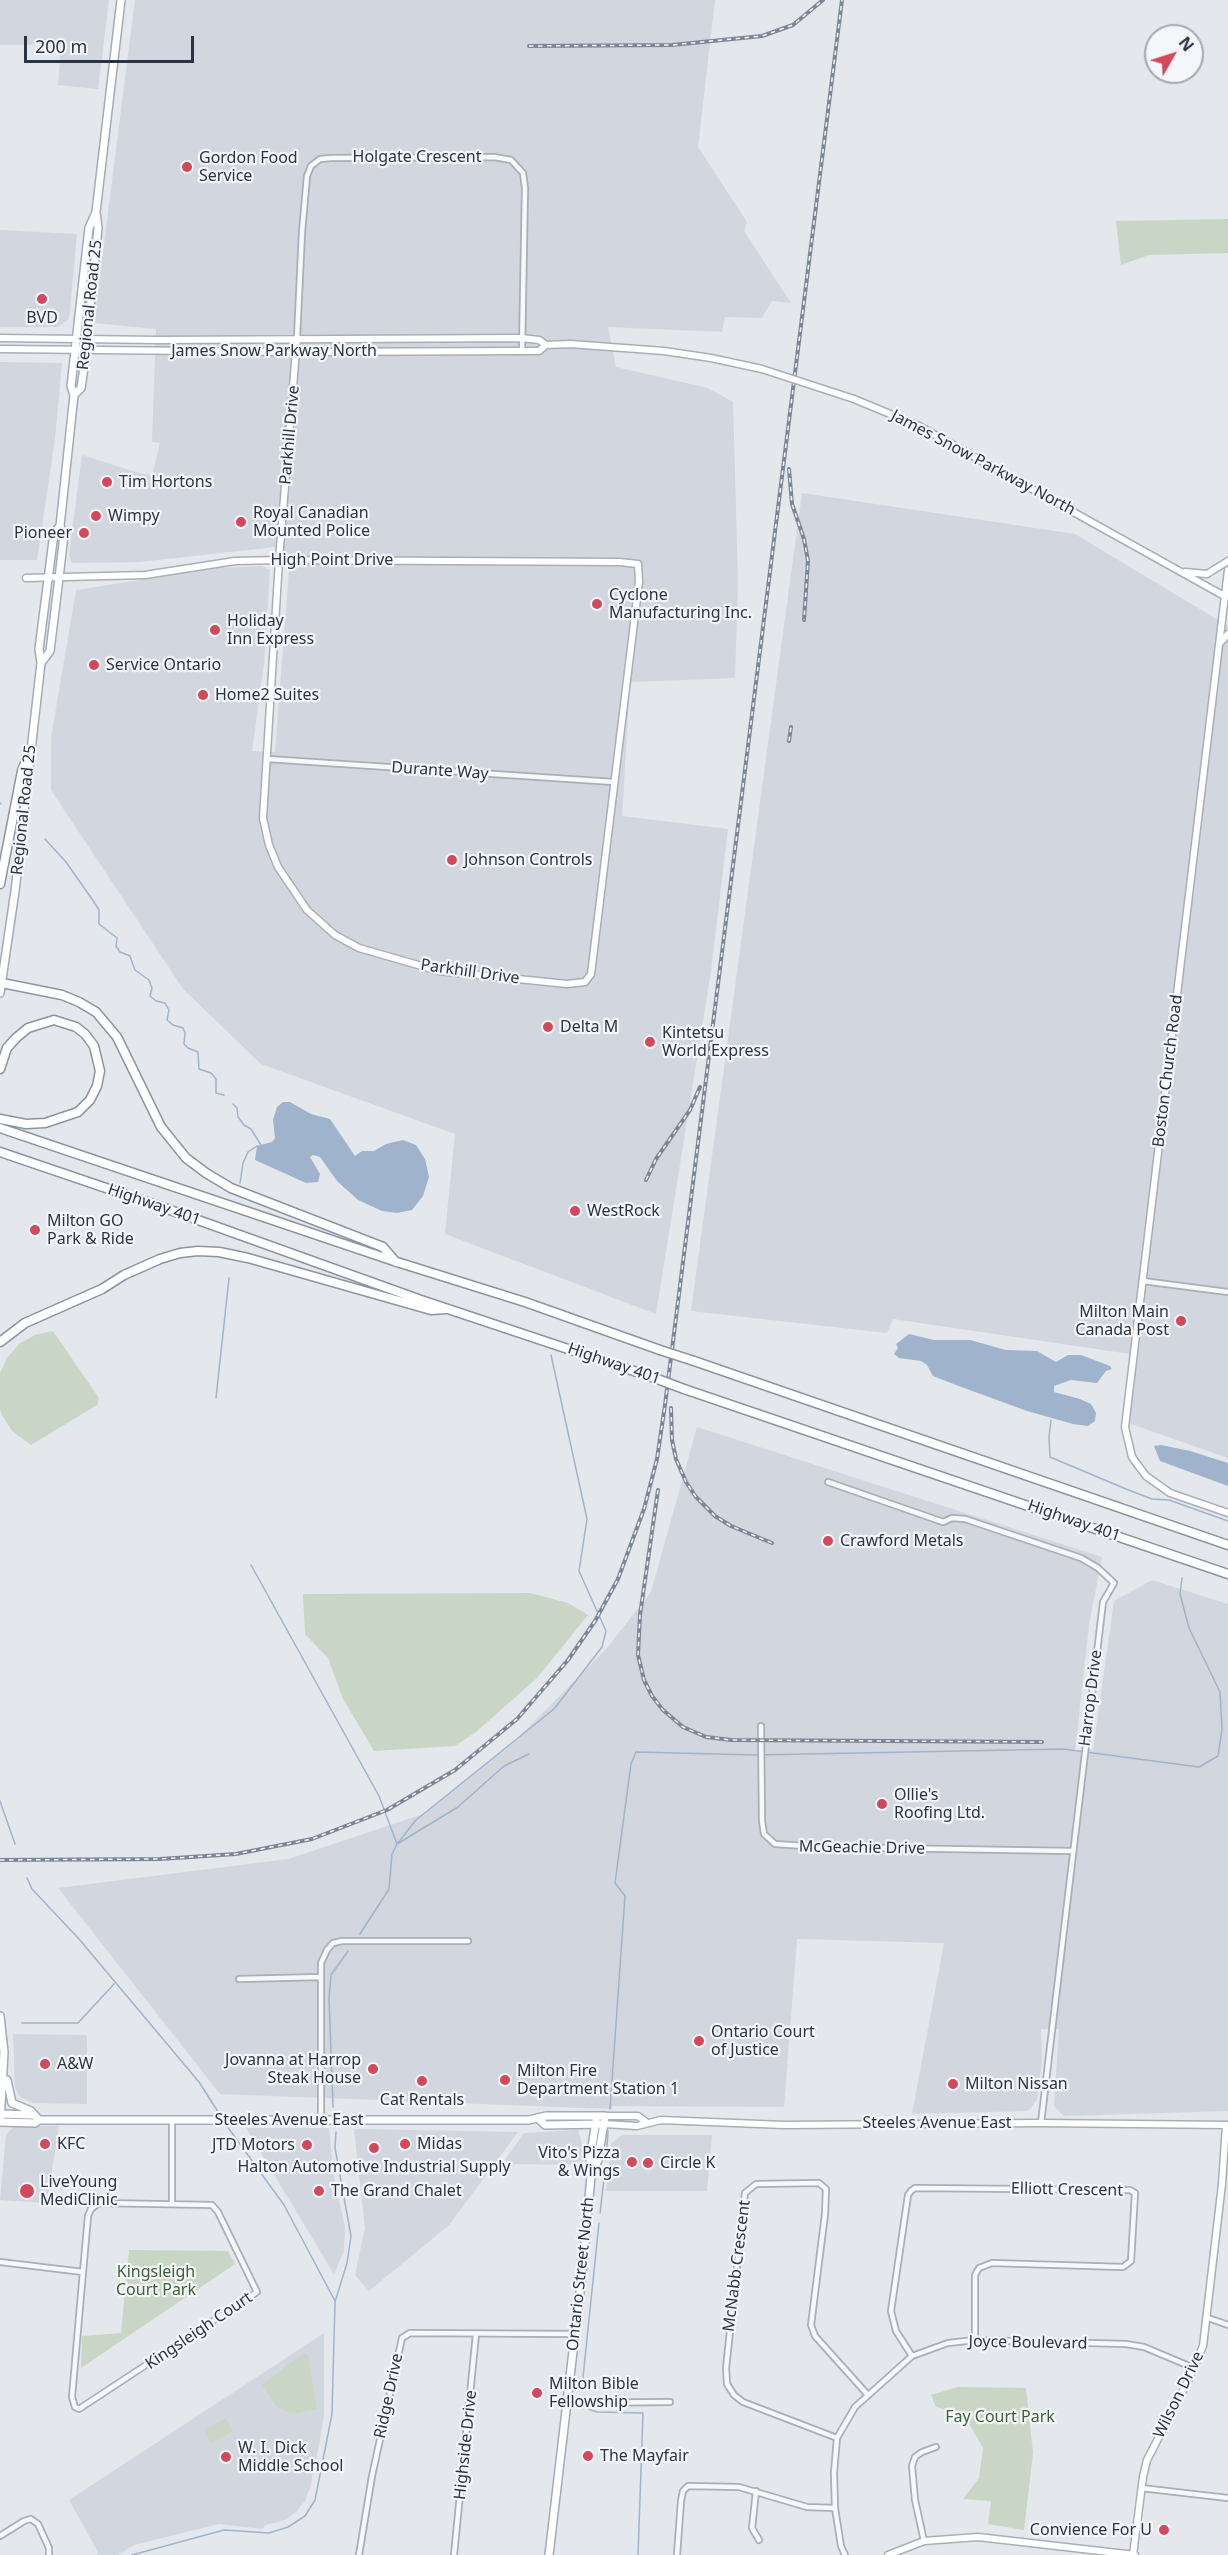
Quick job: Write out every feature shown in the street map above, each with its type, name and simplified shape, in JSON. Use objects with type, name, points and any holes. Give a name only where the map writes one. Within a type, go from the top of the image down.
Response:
[{"type":"highway","points":[[0,884],[22,771],[31,748]]},
{"type":"highway","points":[[2,983],[63,995],[96,1012],[117,1037],[161,1127],[186,1158],[206,1173],[231,1188],[383,1247],[397,1262]]},
{"type":"highway","points":[[0,1069],[7,1048],[16,1038],[28,1028],[54,1020],[76,1027],[85,1034],[94,1046],[100,1071],[97,1086],[90,1101],[78,1112],[45,1123],[26,1124],[0,1119]]},
{"type":"highway","name":"Highway 401","points":[[0,1128],[397,1262],[525,1302],[1228,1545]]},
{"type":"highway","name":"Highway 401","points":[[0,1155],[159,1206],[448,1309],[1228,1574]]},
{"type":"highway","points":[[0,1342],[25,1323],[102,1289],[151,1263],[180,1253],[198,1251],[219,1252],[248,1258],[431,1310],[448,1309]]},
{"type":"main road","name":"Regional Road 25","points":[[74,395],[81,388],[86,350],[98,228],[96,212],[121,0]]},
{"type":"main road","name":"Regional Road 25","points":[[41,663],[50,651],[59,578],[64,535],[60,526],[74,395],[71,386],[89,228],[96,212]]},
{"type":"main road","name":"Regional Road 25","points":[[0,993],[41,663],[39,649],[54,533],[60,526]]},
{"type":"main road","points":[[0,2016],[4,2072],[0,2124]]},
{"type":"main road","points":[[4,2072],[12,2103],[37,2117]]},
{"type":"main road","name":"Steeles Avenue East","points":[[1,2114],[172,2121],[539,2119],[545,2124],[605,2120]]},
{"type":"main road","name":"Steeles Avenue East","points":[[0,2124],[35,2123],[37,2117]]},
{"type":"main road","name":"Ontario Street North","points":[[593,2171],[590,2160],[596,2120]]},
{"type":"main road","name":"Ontario Street North","points":[[549,2555],[593,2171],[598,2160],[605,2120]]},
{"type":"street","name":"Holgate Crescent","points":[[297,349],[302,232],[307,176],[311,166],[320,159],[331,158],[494,157],[511,160],[523,173],[525,188],[522,351]]},
{"type":"street","name":"James Snow Parkway North","points":[[0,338],[521,338],[539,340],[546,345],[570,344],[664,351],[711,358],[762,369],[854,399],[919,426],[1226,597]]},
{"type":"street","name":"James Snow Parkway North","points":[[0,349],[539,351],[546,345]]},
{"type":"street","name":"Parkhill Drive","points":[[297,349],[279,560],[263,818],[270,850],[278,867],[300,900],[335,935],[359,948],[433,969],[567,984],[582,984],[591,974],[639,582],[638,564]]},
{"type":"street","name":"High Point Drive","points":[[26,578],[145,575],[236,561],[279,560],[638,564]]},
{"type":"street","points":[[1180,571],[1206,574],[1228,561]]},
{"type":"street","name":"Boston Church Road","points":[[1228,570],[1125,1427],[1128,1447],[1138,1466],[1156,1485],[1170,1493],[1228,1513]]},
{"type":"street","points":[[1219,645],[1228,634]]},
{"type":"street","name":"Durante Way","points":[[267,759],[614,782]]},
{"type":"street","points":[[1143,1281],[1228,1292]]},
{"type":"street","name":"Harrop Drive","points":[[828,1482],[943,1522],[952,1518],[965,1519],[1081,1558],[1098,1568],[1114,1583],[1103,1602],[1041,2123]]},
{"type":"street","name":"McGeachie Drive","points":[[761,1726],[762,1821],[764,1834],[775,1844],[797,1847],[1073,1851]]},
{"type":"street","points":[[321,2119],[321,1963],[333,1944],[338,1942],[468,1941]]},
{"type":"street","points":[[239,1979],[321,1977]]},
{"type":"street","name":"Steeles Avenue East","points":[[605,2120],[638,2116],[646,2122],[661,2120],[784,2125],[1041,2123],[1227,2125]]},
{"type":"street","points":[[172,2121],[172,2203]]},
{"type":"street","name":"Wilson Drive","points":[[1134,2555],[1141,2488],[1147,2460],[1203,2346],[1225,2184],[1227,2125]]},
{"type":"street","name":"McNabb Crescent","points":[[837,2438],[743,2402],[728,2384],[726,2368],[745,2193],[756,2184],[819,2183],[826,2189],[812,2325],[815,2336],[868,2395]]},
{"type":"street","name":"Elliott Crescent","points":[[912,2355],[896,2331],[891,2312],[908,2195],[915,2188],[1130,2190],[1135,2193],[1131,2261],[1123,2267],[992,2263],[979,2268],[975,2276],[975,2340]]},
{"type":"street","name":"Kingsleigh Court","points":[[99,2203],[210,2204],[217,2209],[258,2292],[79,2409],[75,2407],[72,2397],[83,2272],[88,2216],[93,2206],[99,2203]]},
{"type":"street","points":[[0,2262],[83,2272]]},
{"type":"street","points":[[1208,2318],[1228,2325]]},
{"type":"street","name":"Ridge Drive","points":[[359,2555],[372,2476],[402,2338],[410,2333],[574,2334]]},
{"type":"street","name":"Highside Drive","points":[[454,2555],[476,2334]]},
{"type":"street","name":"Joyce Boulevard","points":[[845,2555],[841,2546],[835,2508],[834,2473],[837,2438],[855,2407],[912,2355],[948,2343],[975,2340],[1126,2344],[1144,2347],[1194,2368]]},
{"type":"street","points":[[567,2403],[670,2403]]},
{"type":"street","points":[[924,2541],[915,2500],[912,2466],[915,2457],[922,2452],[936,2448]]},
{"type":"street","points":[[678,2555],[681,2501],[686,2488],[699,2484],[739,2487],[807,2507],[835,2508]]},
{"type":"street","points":[[1141,2488],[1228,2498]]},
{"type":"street","points":[[756,2491],[752,2529],[759,2540]]},
{"type":"street","points":[[0,2536],[31,2519],[41,2530],[49,2548],[49,2555]]},
{"type":"street","points":[[888,2555],[924,2541],[993,2538],[1134,2555]]},
{"type":"shaded area","points":[[0,0],[109,0],[98,89],[58,85],[61,44],[0,45]]},
{"type":"shaded area","points":[[135,0],[715,0],[698,147],[747,222],[744,231],[791,303],[772,301],[762,318],[725,317],[722,332],[608,327],[616,367],[708,388],[733,402],[738,583],[735,678],[630,682],[622,816],[728,829],[711,971],[656,1314],[445,1234],[455,1134],[261,1064],[183,989],[51,790],[51,738],[76,590],[219,568],[262,566],[270,570],[264,664],[252,751],[275,752],[289,570],[276,547],[139,562],[72,563],[69,555],[82,455],[152,475],[160,443],[152,442],[156,329],[94,323]]},
{"type":"shaded area","points":[[0,230],[77,234],[69,319],[58,327],[0,327]]},
{"type":"shaded area","points":[[0,362],[62,363],[55,439],[37,560],[0,560]]},
{"type":"shaded area","points":[[802,493],[1075,534],[1228,626],[1228,1458],[1128,1423],[1137,1355],[893,1319],[887,1333],[691,1311]]},
{"type":"shaded area","points":[[697,1427],[1102,1557],[1089,1625],[1075,1752],[1093,1750],[1114,1601],[1152,1580],[1228,1604],[1228,2111],[1064,2116],[1054,2106],[1059,2029],[1041,2029],[1042,2061],[1037,2099],[1026,2111],[912,2114],[944,1943],[797,1939],[784,2107],[612,2106],[612,2109],[220,2094],[58,1888],[288,1859],[423,1814],[516,1740],[607,1648],[651,1592]]},
{"type":"shaded area","points":[[13,2034],[87,2035],[87,2104],[33,2103],[20,2097],[15,2088]]},
{"type":"shaded area","points":[[14,2126],[59,2126],[47,2203],[0,2200],[6,2135]]},
{"type":"shaded area","points":[[246,2128],[329,2128],[334,2178],[345,2227],[344,2251],[334,2274]]},
{"type":"shaded area","points":[[354,2129],[518,2132],[449,2225],[369,2291],[355,2275],[365,2228]]},
{"type":"shaded area","points":[[578,2130],[583,2147],[583,2165],[502,2164],[524,2133]]},
{"type":"shaded area","points":[[622,2135],[712,2135],[707,2191],[606,2191],[611,2144]]},
{"type":"shaded area","name":"W. I. Dick Middle School","points":[[324,2333],[324,2414],[320,2440],[310,2488],[305,2501],[296,2512],[285,2520],[265,2525],[263,2529],[219,2524],[134,2545],[118,2555],[97,2555],[98,2552],[69,2500]]},
{"type":"green space","points":[[1228,219],[1228,253],[1149,255],[1121,265],[1116,221]]},
{"type":"green space","points":[[53,1331],[99,1398],[97,1405],[31,1445],[12,1431],[2,1415],[0,1373],[7,1358],[19,1344],[35,1335]]},
{"type":"green space","points":[[530,1593],[568,1603],[588,1615],[537,1678],[476,1732],[455,1746],[374,1751],[343,1699],[328,1658],[305,1634],[303,1594]]},
{"type":"green space","name":"Kingsleigh Court Park","points":[[129,2250],[228,2251],[235,2264],[81,2368],[82,2336],[121,2333]]},
{"type":"green space","points":[[303,2353],[308,2355],[317,2409],[292,2414],[276,2406],[262,2385]]},
{"type":"green space","name":"Fay Court Park","points":[[958,2387],[1026,2388],[1033,2453],[1024,2530],[988,2524],[991,2501],[963,2499],[979,2478],[983,2448],[970,2425],[955,2412],[936,2407],[931,2395]]},
{"type":"green space","points":[[226,2418],[233,2431],[211,2444],[204,2430]]},
{"type":"water","points":[[283,1102],[290,1102],[311,1114],[330,1119],[355,1156],[362,1151],[374,1151],[386,1144],[403,1140],[416,1145],[425,1159],[429,1177],[423,1196],[412,1210],[397,1213],[382,1211],[358,1200],[337,1181],[320,1157],[313,1155],[310,1157],[320,1174],[318,1182],[306,1183],[255,1160],[257,1146],[272,1142],[275,1138],[273,1120],[277,1107]]},
{"type":"water","points":[[909,1334],[934,1340],[970,1340],[1006,1350],[1037,1351],[1056,1362],[1068,1355],[1081,1355],[1110,1366],[1112,1369],[1106,1371],[1097,1383],[1071,1380],[1054,1386],[1054,1392],[1091,1404],[1096,1413],[1095,1421],[1088,1426],[1073,1424],[1027,1411],[956,1385],[933,1376],[927,1365],[921,1361],[899,1358],[894,1354],[898,1348],[896,1344]]},
{"type":"water","points":[[1161,1445],[1228,1463],[1228,1486],[1160,1461],[1154,1446]]},
{"type":"waterway","points":[[45,839],[66,862],[94,902],[99,910],[99,924],[117,938],[116,946],[120,952],[130,956],[135,970],[149,980],[152,988],[150,996],[156,1001],[165,1003],[169,1010],[167,1020],[183,1028],[184,1044],[198,1052],[199,1069],[211,1073],[216,1079],[216,1093],[224,1095]]},
{"type":"waterway","points":[[233,1104],[237,1108],[238,1117],[244,1125],[251,1129],[261,1145]]},
{"type":"waterway","points":[[240,1183],[243,1163],[248,1152],[257,1146]]},
{"type":"waterway","points":[[216,1398],[229,1278]]},
{"type":"waterway","points":[[251,1565],[379,1796],[397,1844],[416,1820],[554,1709],[602,1647],[606,1631],[579,1571],[587,1519],[551,1355]]},
{"type":"waterway","points":[[1051,1420],[1050,1457],[1152,1499],[1169,1500],[1228,1521]]},
{"type":"waterway","points":[[610,2109],[625,1896],[615,1883],[631,1764],[636,1752],[755,1755],[1063,1749],[1199,1767],[1218,1756],[1222,1729],[1220,1692],[1189,1628],[1180,1594],[1182,1578]]},
{"type":"waterway","points":[[360,1934],[389,1889],[392,1854],[397,1844],[458,1807],[504,1766],[529,1754]]},
{"type":"waterway","points":[[0,1801],[15,1844]]},
{"type":"waterway","points":[[27,1878],[32,1889],[79,1939],[199,2082],[222,2118]]},
{"type":"waterway","points":[[333,2107],[329,1998],[331,1975],[348,1951]]},
{"type":"waterway","points":[[22,2023],[78,2023],[114,1984]]},
{"type":"waterway","points":[[224,2122],[284,2205],[335,2301]]},
{"type":"waterway","points":[[606,2160],[608,2131]]},
{"type":"waterway","points":[[132,2555],[224,2530],[269,2533],[288,2527],[305,2516],[315,2500],[332,2414],[335,2302],[347,2263],[351,2236],[335,2148],[336,2132]]},
{"type":"waterway","points":[[600,2213],[605,2170]]},
{"type":"waterway","points":[[582,2387],[599,2223]]},
{"type":"waterway","points":[[588,2409],[597,2412],[643,2413],[638,2555]]},
{"type":"railway","points":[[529,46],[672,45],[762,36],[793,25],[823,0]]},
{"type":"railway","points":[[0,1860],[160,1859],[236,1854],[312,1839],[387,1810],[455,1770],[517,1719],[568,1660],[595,1621],[618,1579],[644,1509],[657,1459],[665,1405],[842,0]]},
{"type":"railway","points":[[789,469],[792,504],[804,539],[808,561],[804,620]]},
{"type":"railway","points":[[789,741],[791,727]]},
{"type":"railway","points":[[646,1180],[656,1159],[690,1110],[700,1087]]},
{"type":"railway","points":[[671,1408],[672,1440],[676,1459],[686,1482],[696,1497],[715,1516],[731,1526],[772,1543]]},
{"type":"railway","points":[[658,1490],[640,1615],[638,1655],[644,1680],[652,1696],[663,1710],[683,1727],[706,1737],[731,1740],[1042,1742]]},
{"type":"place","name":"Gordon Food Service","points":[[187,167]]},
{"type":"place","name":"BVD","points":[[42,299]]},
{"type":"place","name":"Tim Hortons","points":[[107,482]]},
{"type":"place","name":"Wimpy","points":[[96,516]]},
{"type":"place","name":"Royal Canadian Mounted Police","points":[[241,522]]},
{"type":"place","name":"Pioneer","points":[[84,533]]},
{"type":"place","name":"Cyclone Manufacturing Inc.","points":[[597,604]]},
{"type":"place","name":"Holiday Inn Express","points":[[215,630]]},
{"type":"place","name":"Service Ontario","points":[[94,665]]},
{"type":"place","name":"Home2 Suites","points":[[203,695]]},
{"type":"place","name":"Johnson Controls","points":[[452,860]]},
{"type":"place","name":"Delta M","points":[[548,1027]]},
{"type":"place","name":"Kintetsu World Express","points":[[650,1042]]},
{"type":"place","name":"WestRock","points":[[575,1211]]},
{"type":"place","name":"Milton GO Park & Ride","points":[[35,1230]]},
{"type":"place","name":"Milton Main Canada Post","points":[[1181,1321]]},
{"type":"place","name":"Crawford Metals","points":[[828,1541]]},
{"type":"place","name":"Ollie's Roofing Ltd.","points":[[882,1804]]},
{"type":"place","name":"Ontario Court of Justice","points":[[699,2041]]},
{"type":"place","name":"A&W","points":[[45,2064]]},
{"type":"place","name":"Jovanna at Harrop Steak House","points":[[373,2069]]},
{"type":"place","name":"Milton Fire Department Station 1","points":[[505,2080]]},
{"type":"place","name":"Cat Rentals","points":[[422,2081]]},
{"type":"place","name":"Milton Nissan","points":[[953,2084]]},
{"type":"place","name":"KFC","points":[[45,2144]]},
{"type":"place","name":"Midas","points":[[405,2144]]},
{"type":"place","name":"JTD Motors","points":[[307,2145]]},
{"type":"place","name":"Halton Automotive Industrial Supply","points":[[374,2148]]},
{"type":"place","name":"Vito's Pizza & Wings","points":[[632,2162]]},
{"type":"place","name":"Circle K","points":[[648,2163]]},
{"type":"place","name":"LiveYoung MediClinic","points":[[27,2191]]},
{"type":"place","name":"The Grand Chalet","points":[[319,2191]]},
{"type":"place","name":"Milton Bible Fellowship","points":[[537,2393]]},
{"type":"place","name":"The Mayfair","points":[[588,2456]]},
{"type":"place","name":"W. I. Dick Middle School","points":[[226,2457]]},
{"type":"place","name":"Convience For U","points":[[1164,2530]]}]
